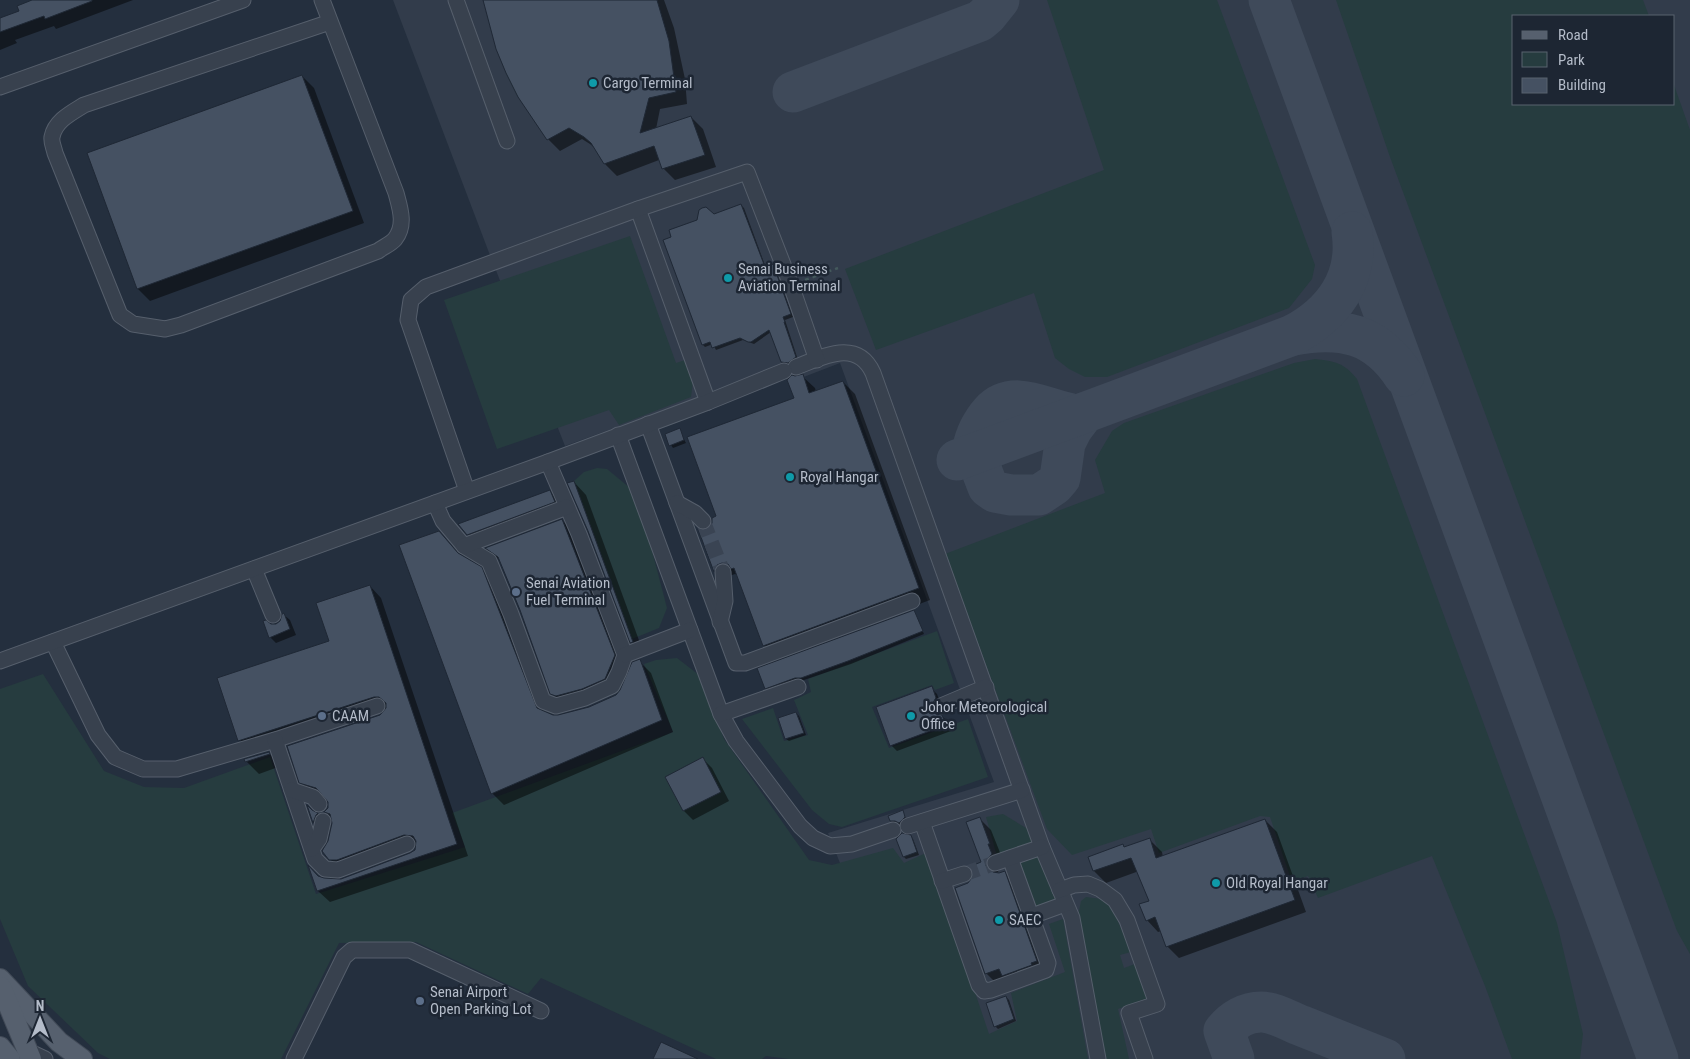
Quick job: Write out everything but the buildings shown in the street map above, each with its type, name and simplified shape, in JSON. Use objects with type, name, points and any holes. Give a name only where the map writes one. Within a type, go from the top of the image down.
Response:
[{"type":"main road","points":[[0,979],[59,1042],[82,1059]]},
{"type":"main road","points":[[0,985],[28,1057]]},
{"type":"main road","points":[[0,1047],[28,1057]]},
{"type":"lane","points":[[0,87],[243,0]]},
{"type":"lane","points":[[322,0],[396,193],[401,210],[401,226],[394,240],[378,251],[181,325],[165,329],[133,324],[120,316],[55,153],[52,138],[57,127],[65,116],[84,105],[330,22]]},
{"type":"lane","points":[[456,0],[507,140]]},
{"type":"lane","points":[[467,491],[408,320],[411,300],[426,287],[638,209],[747,172],[792,286],[817,360]]},
{"type":"lane","points":[[638,209],[708,402]]},
{"type":"lane","points":[[0,661],[548,462],[790,369],[838,352],[850,353],[861,357],[869,364],[986,686],[1042,847],[1072,918],[1098,1059]]},
{"type":"lane","points":[[648,424],[736,663],[745,663],[912,601]]},
{"type":"lane","points":[[618,435],[721,714],[736,741],[800,826],[813,838],[830,846],[852,844],[893,830]]},
{"type":"lane","points":[[435,503],[443,521],[464,546],[489,561],[543,701],[556,706],[585,698],[612,686],[625,655],[548,462]]},
{"type":"lane","points":[[676,503],[695,513],[703,521]]},
{"type":"lane","points":[[464,546],[567,507]]},
{"type":"lane","points":[[254,569],[273,615]]},
{"type":"lane","points":[[720,623],[724,601],[722,572]]},
{"type":"lane","points":[[625,655],[690,630]]},
{"type":"lane","points":[[53,642],[98,735],[115,757],[143,769],[177,769],[275,740],[377,706]]},
{"type":"lane","points":[[941,706],[986,686]]},
{"type":"lane","points":[[721,714],[798,687]]},
{"type":"lane","points":[[275,740],[315,859],[325,869],[338,870],[407,844]]},
{"type":"lane","points":[[292,790],[313,796],[319,804]]},
{"type":"lane","points":[[1010,858],[1032,916],[1048,968],[984,991],[978,986],[942,881],[915,824],[1022,790]]},
{"type":"lane","points":[[312,849],[319,840],[324,820]]},
{"type":"lane","points":[[995,863],[1042,847]]},
{"type":"lane","points":[[942,881],[964,874]]},
{"type":"lane","points":[[1060,890],[1088,884],[1100,889],[1115,900],[1127,920],[1157,1004],[1129,1013],[1145,1059]]},
{"type":"lane","points":[[1032,916],[1065,904]]},
{"type":"lane","points":[[294,1059],[344,957],[352,950],[410,950],[541,1011]]},
{"type":"path","points":[[792,286],[838,268]]},
{"type":"shaded area","points":[[393,0],[1690,0],[1690,1059],[918,1059],[828,833],[994,782],[840,363],[788,383],[782,367],[565,446]]},
{"type":"green space","points":[[1047,0],[1217,0],[1315,265],[1312,279],[1289,308],[1107,377],[1085,377],[1069,369],[1055,358],[1034,293],[876,350],[845,269],[1104,170]]},
{"type":"green space","points":[[1336,0],[1643,0],[1649,15],[1512,15],[1512,105],[1675,105],[1675,88],[1690,130],[1690,954],[1677,931],[1390,157]]},
{"type":"green space","points":[[630,236],[676,363],[688,359],[694,373],[691,397],[619,425],[609,410],[497,449],[444,300]]},
{"type":"green space","points":[[1315,359],[1339,364],[1348,369],[1357,379],[1557,923],[1583,1034],[1580,1059],[1512,1059],[1485,986],[1432,856],[1318,898],[1308,876],[1292,882],[1270,817],[1260,816],[1159,853],[1151,829],[1072,855],[1047,829],[945,554],[1105,493],[1095,460],[1112,431],[1124,423],[1294,363]]},
{"type":"green space","points":[[597,468],[607,469],[630,488],[644,520],[667,608],[659,628],[632,639],[574,481],[584,472]]},
{"type":"green space","points":[[937,631],[954,683],[935,690],[932,685],[872,707],[889,748],[968,719],[988,777],[842,827],[829,824],[812,810],[742,719],[773,708],[784,741],[808,735],[794,700],[811,692],[808,679]]},
{"type":"green space","points":[[677,658],[699,675],[724,739],[809,860],[832,865],[893,848],[904,863],[928,852],[989,1034],[1017,1021],[1011,993],[1065,972],[1049,924],[1063,919],[1088,1059],[789,1059],[766,1056],[762,1059],[716,1059],[541,978],[528,994],[416,942],[339,943],[281,1059],[110,1059],[98,1053],[28,986],[0,919],[0,689],[43,674],[104,771],[144,787],[184,788],[270,757],[316,894],[465,847],[452,813],[673,732],[644,664],[656,660]]},
{"type":"green space","points":[[1003,814],[1031,831],[1035,843],[997,856],[986,817]]},
{"type":"green space","points":[[1037,857],[1042,860],[1057,901],[1037,908],[1020,863]]},
{"type":"green space","points":[[1086,897],[1102,899],[1111,905],[1131,952],[1120,955],[1124,968],[1135,964],[1148,998],[1118,1009],[1129,1059],[1105,1059],[1078,916],[1081,901]]},
{"type":"taxiway","points":[[793,92],[980,21],[999,0]]},
{"type":"taxiway","points":[[1269,0],[1658,1059]]},
{"type":"taxiway","points":[[957,460],[1293,335],[1320,317],[1340,293],[1347,280],[1351,265],[1353,249],[1352,232]]},
{"type":"taxiway","points":[[1293,335],[1327,332],[1356,336],[1382,350],[1404,376]]},
{"type":"taxiway","points":[[1078,415],[1021,401],[999,405],[984,421],[977,434],[973,448],[988,487],[995,492],[1011,495],[1039,495],[1054,485],[1060,478],[1065,443],[1072,429],[1084,413]]},
{"type":"taxiway","points":[[1234,1059],[1224,1031],[1240,1017],[1250,1013],[1261,1012],[1276,1015],[1385,1059]]},
{"type":"tunnel","points":[[703,521],[723,572]]},
{"type":"tunnel","points":[[964,874],[995,863]]},
{"type":"place","name":"Cargo Terminal","points":[[593,83]]},
{"type":"place","name":"Senai Business Aviation Terminal","points":[[728,278]]},
{"type":"place","name":"Royal Hangar","points":[[790,477]]},
{"type":"place","name":"Senai Aviation Fuel Terminal","points":[[516,592]]},
{"type":"place","name":"CAAM","points":[[322,716]]},
{"type":"place","name":"Johor Meteorological Office","points":[[911,716]]},
{"type":"place","name":"Old Royal Hangar","points":[[1216,883]]},
{"type":"place","name":"SAEC","points":[[999,920]]},
{"type":"place","name":"Senai Airport Open Parking Lot","points":[[420,1001]]}]
